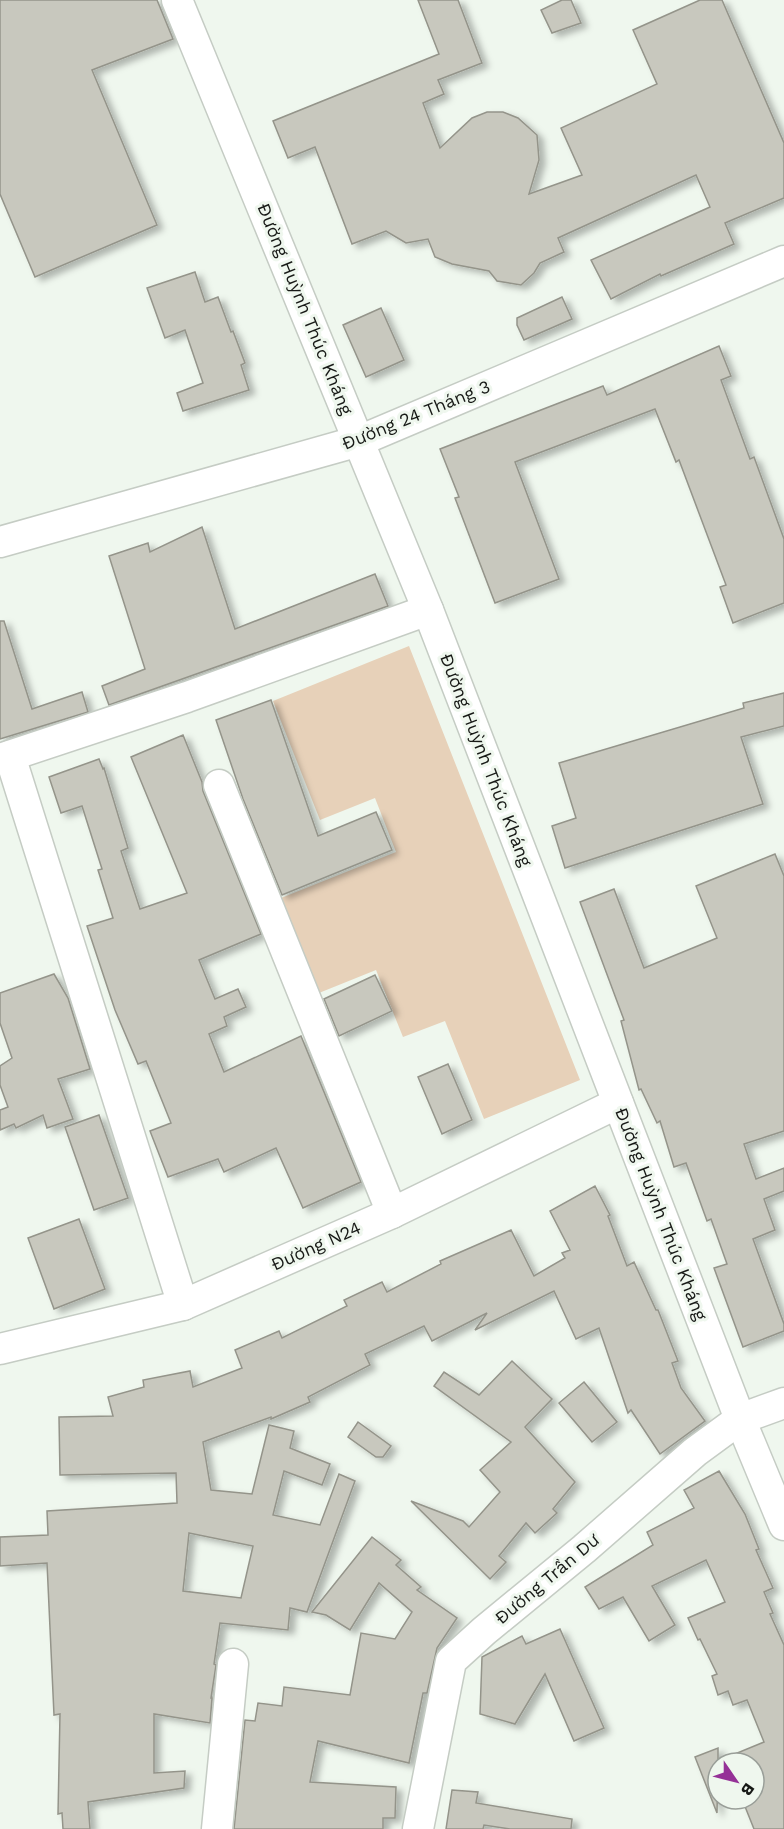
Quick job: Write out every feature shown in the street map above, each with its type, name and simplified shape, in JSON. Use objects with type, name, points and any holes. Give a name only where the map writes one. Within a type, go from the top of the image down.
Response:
[{"type":"street","name":"Đường Huỳnh Thúc Kháng","points":[[177,0],[428,610],[740,1419],[784,1525]]},
{"type":"street","name":"Đường 24 Tháng 3","points":[[0,542],[359,441],[784,261]]},
{"type":"street","points":[[183,1305],[5,757],[187,698],[428,610]]},
{"type":"street","points":[[219,785],[392,1213]]},
{"type":"street","name":"Đường N24","points":[[0,1349],[183,1305],[392,1213],[618,1103]]},
{"type":"street","name":"Đường Trần Dư","points":[[418,1829],[451,1661],[695,1452],[740,1419],[784,1402]]},
{"type":"street","points":[[217,1829],[233,1664]]},
{"type":"shaded area","points":[[409,646],[580,1080],[484,1119],[445,1021],[403,1037],[376,970],[309,997],[271,902],[396,852],[375,798],[320,820],[273,701]]},
{"type":"building","points":[[0,0],[157,0],[173,39],[92,70],[157,225],[35,277],[0,194]]},
{"type":"building","points":[[418,0],[458,0],[482,63],[438,80],[444,94],[423,103],[440,148],[472,118],[487,112],[503,112],[518,118],[537,135],[539,160],[529,194],[582,175],[561,128],[657,84],[633,30],[700,0],[722,0],[784,143],[784,198],[725,223],[734,244],[661,276],[660,274],[611,299],[591,260],[710,207],[696,175],[558,238],[564,252],[540,263],[534,273],[521,285],[497,281],[489,271],[452,264],[435,257],[428,239],[406,243],[386,231],[352,244],[315,147],[288,158],[273,121],[439,54]]},
{"type":"building","points":[[562,0],[571,0],[581,23],[552,33],[541,10]]},
{"type":"building","points":[[195,272],[205,302],[218,297],[245,363],[241,365],[249,390],[183,411],[177,393],[203,383],[185,330],[165,338],[147,288]]},
{"type":"building","points":[[562,297],[572,319],[524,340],[517,325],[517,318]]},
{"type":"building","points":[[381,308],[404,360],[366,377],[343,325]]},
{"type":"building","points":[[719,346],[731,376],[721,380],[750,459],[754,457],[784,539],[784,603],[733,623],[720,587],[726,585],[679,460],[676,462],[655,409],[515,462],[559,579],[495,603],[455,498],[459,497],[440,449],[603,386],[607,395]]},
{"type":"building","points":[[202,527],[235,629],[375,574],[388,606],[109,705],[102,686],[145,669],[109,556],[148,543],[150,552]]},
{"type":"building","points":[[0,621],[4,621],[32,709],[82,692],[88,712],[0,739]]},
{"type":"building","points":[[784,693],[784,726],[741,737],[763,804],[565,868],[552,826],[576,818],[559,763],[744,708],[743,703]]},
{"type":"building","points":[[271,700],[318,836],[376,812],[392,850],[282,895],[243,799],[216,720]]},
{"type":"building","points":[[183,735],[202,782],[203,791],[261,934],[199,960],[215,999],[238,989],[246,1007],[224,1017],[227,1026],[209,1034],[224,1072],[301,1036],[361,1182],[303,1208],[276,1148],[224,1172],[218,1159],[168,1177],[150,1131],[171,1123],[146,1061],[138,1064],[115,1010],[87,926],[113,918],[98,870],[102,869],[82,806],[61,813],[49,777],[99,759],[104,768],[128,848],[121,851],[140,909],[187,893],[131,757]]},
{"type":"building","points":[[775,854],[784,876],[784,1131],[744,1144],[756,1179],[784,1168],[784,1191],[764,1199],[775,1230],[753,1239],[784,1324],[784,1331],[743,1347],[714,1268],[727,1264],[711,1219],[707,1221],[686,1163],[674,1167],[660,1121],[657,1123],[641,1089],[639,1090],[621,1021],[624,1020],[580,902],[614,889],[644,968],[717,938],[696,886]]},
{"type":"building","points":[[54,974],[68,998],[90,1069],[58,1079],[73,1119],[47,1128],[43,1115],[16,1128],[14,1124],[0,1130],[0,1110],[8,1107],[0,1085],[0,1066],[12,1058],[0,1023],[0,993]]},
{"type":"building","points":[[375,975],[392,1011],[339,1036],[324,999]]},
{"type":"building","points":[[448,1064],[472,1120],[442,1134],[418,1077]]},
{"type":"building","points":[[99,1115],[128,1198],[94,1210],[65,1127]]},
{"type":"building","points":[[595,1186],[610,1215],[608,1216],[627,1266],[634,1262],[658,1310],[678,1361],[672,1363],[681,1388],[705,1421],[660,1454],[631,1410],[628,1413],[599,1328],[576,1339],[554,1291],[475,1330],[487,1313],[432,1341],[424,1326],[365,1354],[370,1365],[308,1397],[310,1402],[271,1419],[271,1417],[203,1442],[211,1490],[252,1494],[269,1425],[294,1431],[290,1448],[330,1464],[322,1485],[284,1471],[273,1515],[320,1525],[339,1474],[355,1481],[307,1612],[290,1608],[288,1630],[220,1623],[214,1664],[216,1665],[210,1723],[154,1714],[154,1773],[185,1771],[184,1788],[88,1802],[90,1829],[63,1829],[62,1813],[58,1814],[60,1714],[54,1715],[47,1563],[0,1566],[0,1537],[48,1535],[47,1511],[177,1503],[176,1473],[60,1475],[59,1417],[113,1416],[108,1397],[144,1387],[143,1380],[190,1371],[193,1387],[242,1368],[235,1350],[279,1331],[282,1338],[347,1306],[344,1300],[382,1282],[387,1292],[441,1264],[440,1261],[511,1230],[534,1276],[565,1258],[562,1253],[570,1250],[550,1211]],"holes":[[[189,1533],[253,1546],[241,1598],[183,1591]]]},
{"type":"building","points":[[79,1219],[105,1289],[54,1309],[28,1238]]},
{"type":"building","points":[[512,1361],[552,1399],[525,1427],[575,1482],[553,1509],[557,1513],[535,1533],[526,1523],[499,1556],[506,1562],[490,1579],[411,1501],[463,1521],[469,1527],[500,1492],[480,1470],[511,1442],[434,1386],[444,1372],[479,1395]]},
{"type":"building","points":[[584,1382],[617,1422],[592,1442],[559,1403]]},
{"type":"building","points":[[358,1422],[391,1446],[383,1457],[376,1457],[348,1437]]},
{"type":"building","points":[[719,1471],[745,1514],[759,1549],[756,1550],[773,1588],[764,1592],[773,1613],[770,1614],[784,1645],[784,1829],[754,1829],[747,1811],[766,1811],[766,1751],[742,1751],[764,1742],[747,1700],[733,1705],[728,1691],[718,1695],[712,1676],[717,1674],[688,1618],[725,1602],[706,1560],[652,1586],[675,1625],[649,1641],[623,1597],[599,1609],[585,1587],[653,1545],[647,1532],[694,1508],[684,1490]]},
{"type":"building","points":[[372,1537],[401,1560],[396,1565],[421,1587],[417,1590],[457,1618],[437,1648],[427,1693],[423,1693],[409,1763],[318,1741],[310,1782],[396,1787],[395,1818],[383,1818],[383,1829],[234,1829],[245,1720],[255,1721],[258,1703],[282,1706],[284,1687],[350,1695],[361,1633],[395,1639],[412,1612],[379,1583],[350,1630],[326,1615],[312,1612]]},
{"type":"building","points":[[560,1629],[604,1728],[574,1741],[545,1674],[515,1724],[480,1714],[482,1657],[522,1636],[526,1644]]},
{"type":"building","points":[[706,1753],[706,1785],[695,1757]]},
{"type":"building","points":[[452,1790],[478,1792],[476,1803],[572,1819],[571,1829],[510,1829],[484,1825],[483,1829],[446,1829]]}]
